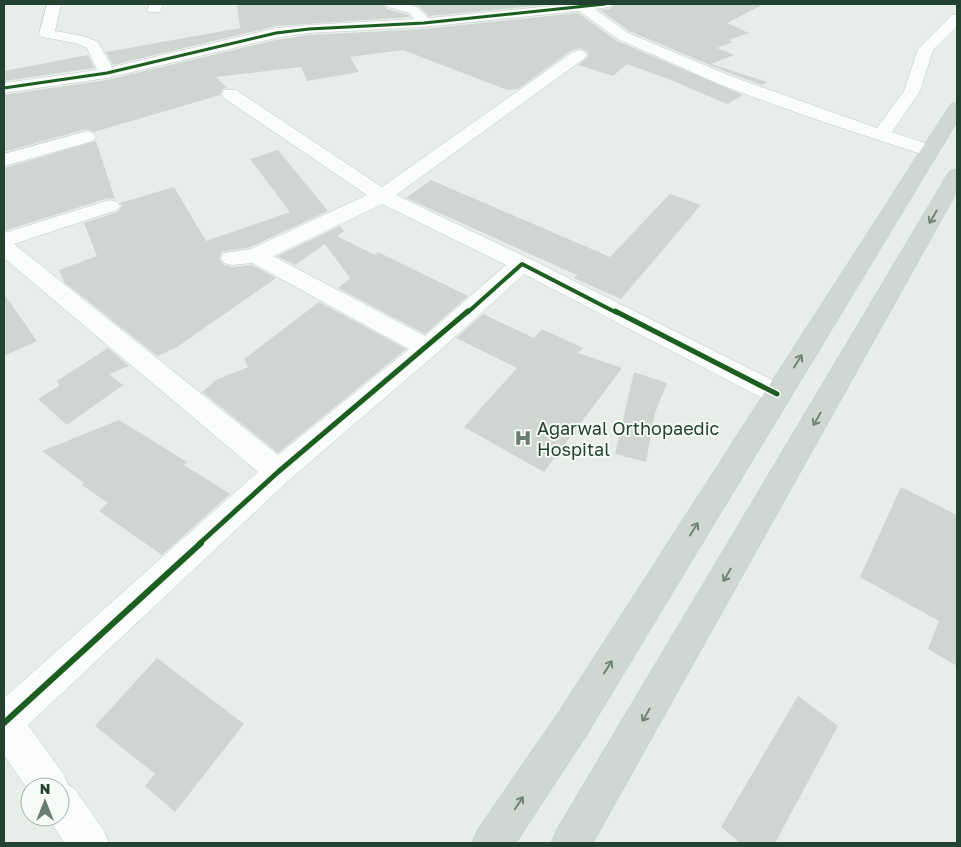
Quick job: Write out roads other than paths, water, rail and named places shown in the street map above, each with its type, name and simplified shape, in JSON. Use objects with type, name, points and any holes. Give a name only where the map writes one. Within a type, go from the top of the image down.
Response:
[{"type":"main road","points":[[492,843],[573,723],[777,394],[921,148],[957,108]]},
{"type":"main road","points":[[571,843],[957,175]]},
{"type":"street","points":[[54,4],[47,34],[78,39],[93,45],[107,72]]},
{"type":"street","points":[[392,4],[414,7],[424,23]]},
{"type":"street","points":[[4,88],[107,72],[276,33],[308,29],[424,23],[604,4]]},
{"type":"street","points":[[582,7],[623,36],[645,47],[728,81],[815,113],[921,148]]},
{"type":"street","points":[[886,136],[912,91],[926,49],[957,18]]},
{"type":"street","points":[[232,258],[255,256],[382,196],[579,54]]},
{"type":"street","points":[[230,94],[382,196],[522,264],[777,394]]},
{"type":"street","points":[[4,160],[87,137]]},
{"type":"street","points":[[4,240],[110,206]]},
{"type":"street","points":[[4,247],[278,472]]},
{"type":"street","points":[[255,256],[427,348]]},
{"type":"street","points":[[42,777],[4,723],[278,472],[427,348],[522,264]]},
{"type":"street","points":[[70,816],[89,843]]},
{"type":"place","name":"Agarwal Orthopaedic Hospital","points":[[523,438]]}]
